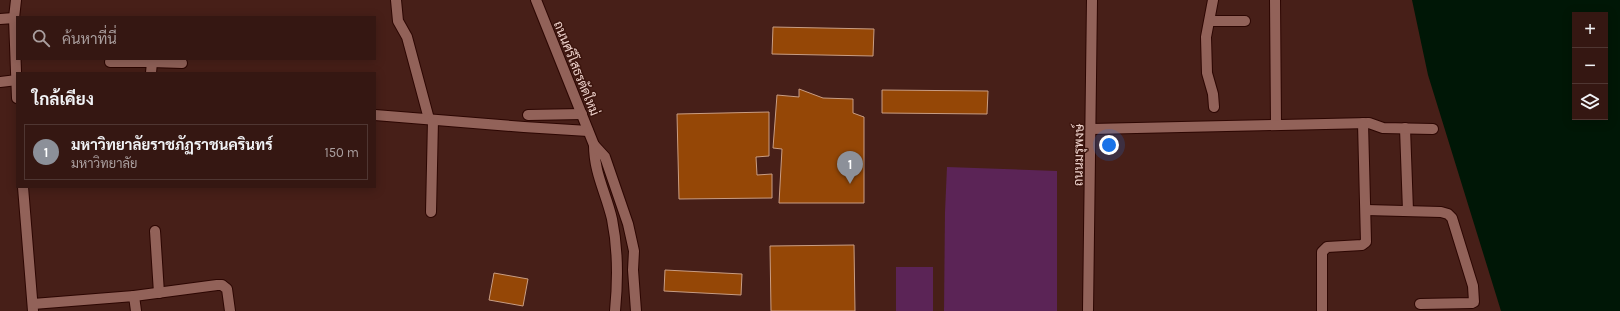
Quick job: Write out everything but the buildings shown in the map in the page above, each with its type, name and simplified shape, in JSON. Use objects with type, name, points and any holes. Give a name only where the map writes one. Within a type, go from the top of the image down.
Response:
[{"type":"street","points":[[16,0],[14,18],[16,59]]},
{"type":"street","points":[[396,0],[398,21],[407,36],[431,120],[431,212]]},
{"type":"street","name":"ถนนศรีโสธรตัดใหม่","points":[[536,0],[594,145],[604,157],[628,224],[634,251],[633,270],[636,311]]},
{"type":"street","name":"ถนนมรุพงษ์","points":[[1088,311],[1092,0]]},
{"type":"street","points":[[1213,0],[1206,38],[1207,73],[1213,94],[1214,107]]},
{"type":"street","points":[[1275,0],[1276,125]]},
{"type":"street","points":[[0,19],[14,18]]},
{"type":"street","points":[[1210,21],[1245,21]]},
{"type":"street","points":[[16,60],[17,72]]},
{"type":"street","points":[[110,62],[182,63]]},
{"type":"street","points":[[151,72],[152,62]]},
{"type":"street","points":[[0,82],[16,80]]},
{"type":"street","points":[[528,115],[582,114]]},
{"type":"street","points":[[376,115],[588,131]]},
{"type":"street","points":[[1091,128],[1363,123],[1368,123],[1383,128],[1433,128]]},
{"type":"street","points":[[1322,311],[1322,252],[1327,247],[1362,245],[1366,242],[1363,123]]},
{"type":"street","points":[[1405,128],[1408,211]]},
{"type":"street","name":"ถนนศรีโสธรตัดใหม่","points":[[594,145],[594,161],[612,219],[617,277],[615,311]]},
{"type":"street","points":[[23,188],[33,308],[159,293],[217,284],[222,285],[227,289],[230,311]]},
{"type":"street","points":[[1366,210],[1440,212],[1448,214],[1452,218],[1475,296],[1474,302],[1420,304]]},
{"type":"street","points":[[156,231],[159,293]]},
{"type":"street","points":[[134,296],[136,311]]},
{"type":"shaded area","points":[[1412,0],[1620,0],[1620,311],[1501,311],[1428,75]]},
{"type":"shaded area","points":[[947,167],[1057,171],[1057,311],[944,311]]},
{"type":"shaded area","points":[[896,267],[933,267],[933,311],[896,311]]},
{"type":"place","name":"มหาวิทยาลัยราชภัฏราชนครินทร์","points":[[850,184]]}]
